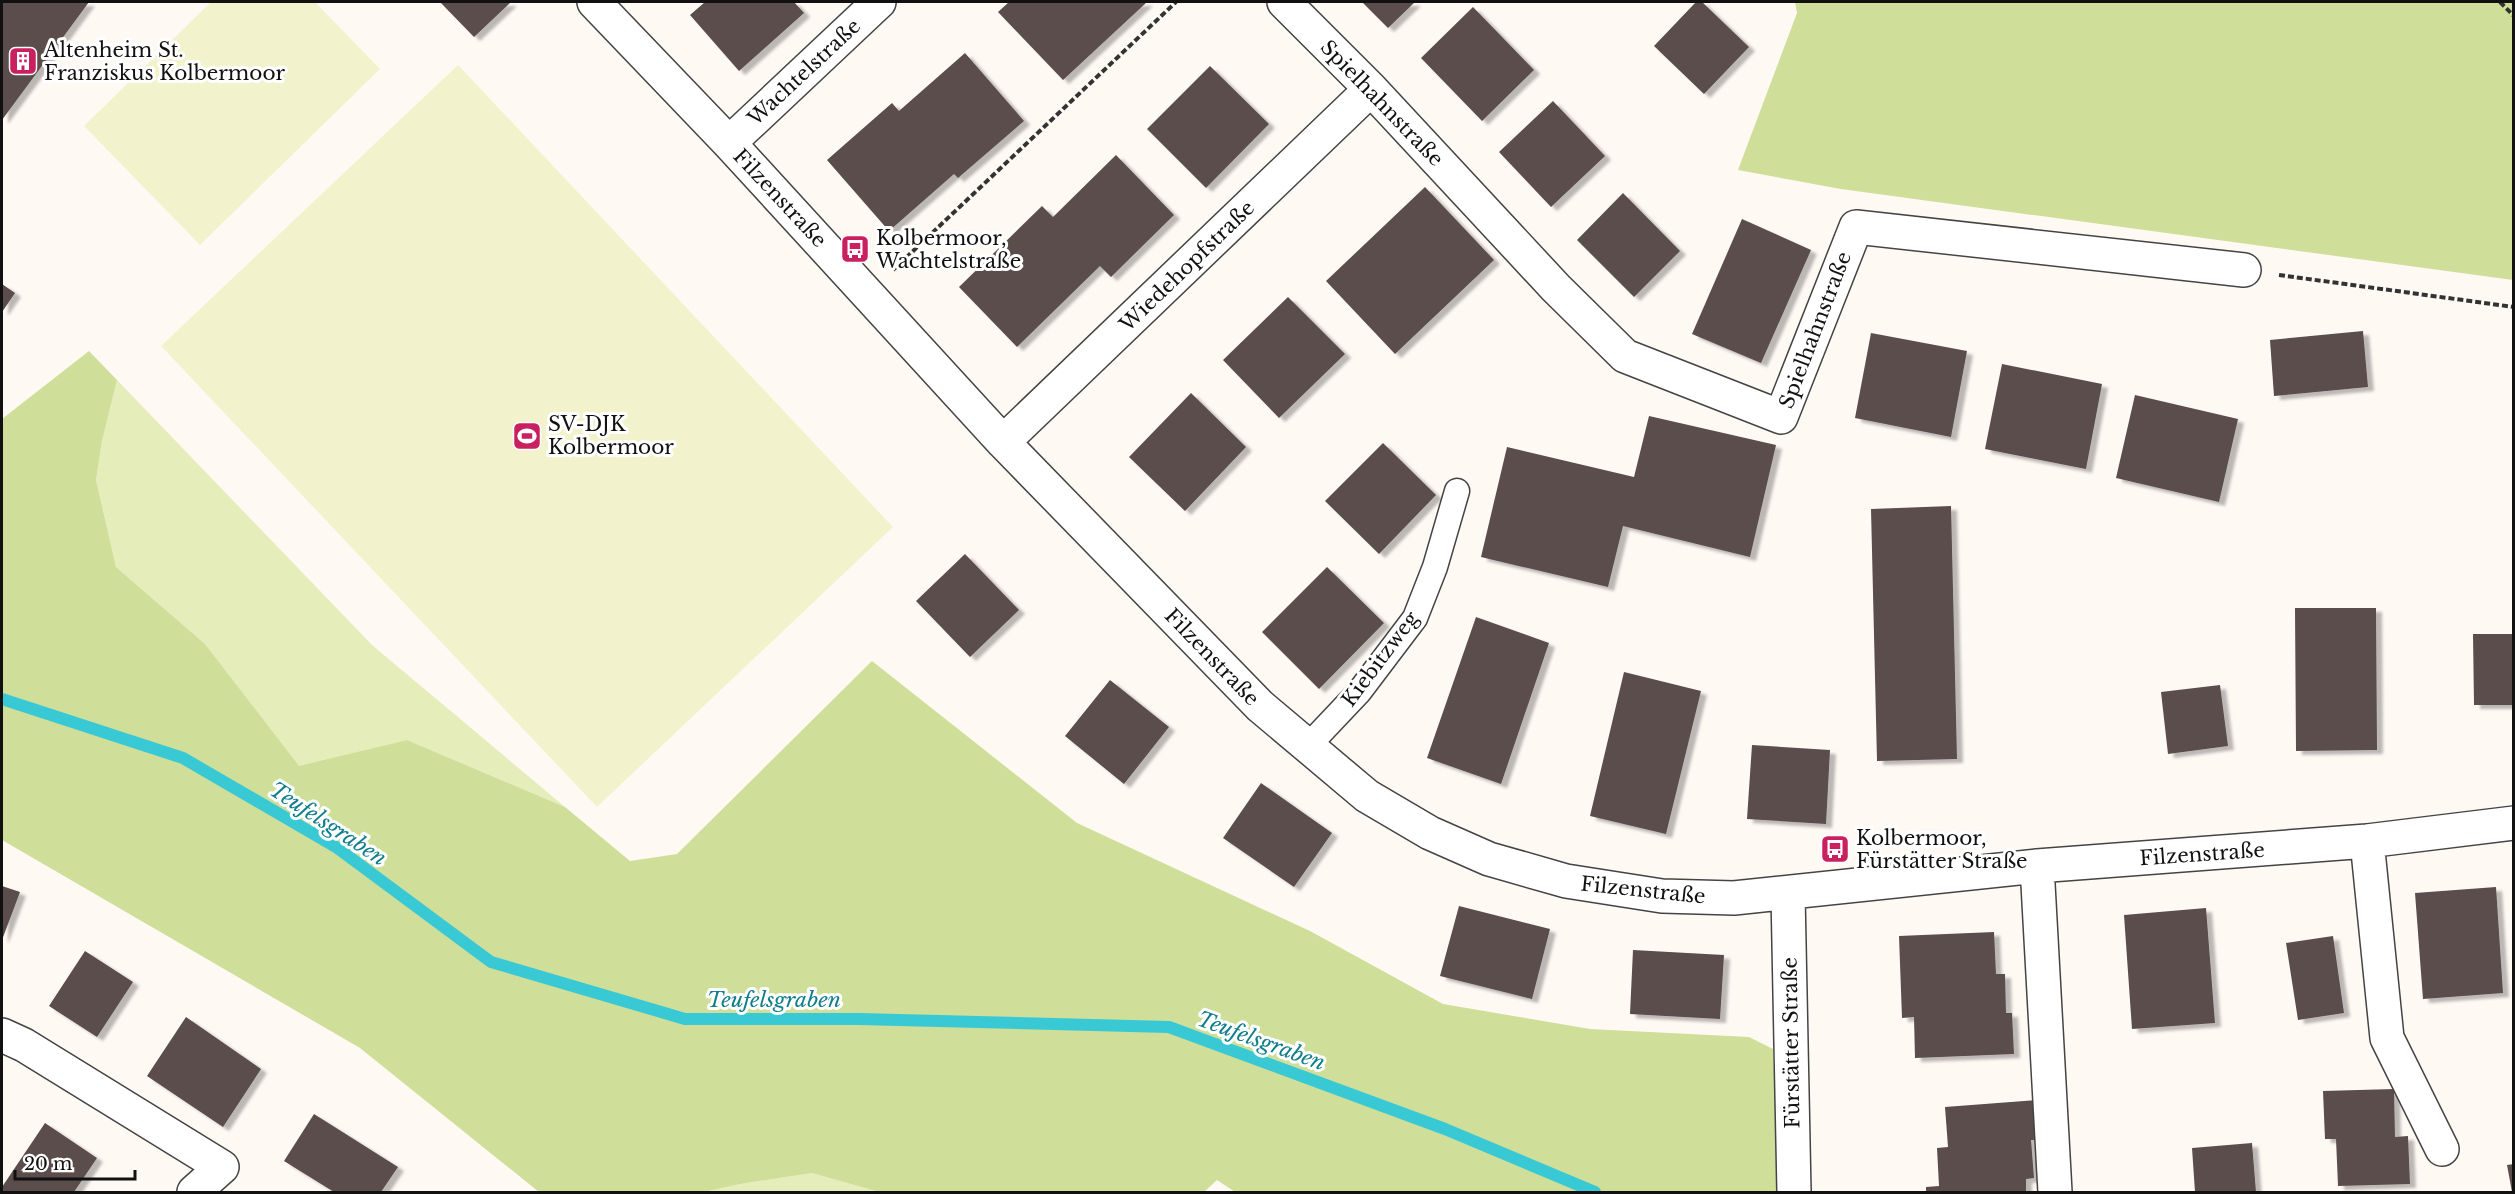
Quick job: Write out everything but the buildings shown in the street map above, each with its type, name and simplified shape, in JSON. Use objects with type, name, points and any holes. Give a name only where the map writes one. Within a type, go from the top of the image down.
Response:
[{"type":"street","name":"Filzenstraße","points":[[594,2],[729,143],[1003,442],[1260,706],[1367,796],[1430,833],[1489,859],[1566,881],[1662,896],[1734,898],[2037,866],[2367,841],[2514,823]]},
{"type":"street","name":"Wachtelstraße","points":[[729,143],[879,2]]},
{"type":"street","name":"Spielhahnstraße","points":[[1284,2],[1371,89],[1556,288],[1625,356],[1781,417],[1856,227],[2244,270]]},
{"type":"street","name":"Wiedehopfstraße","points":[[1003,442],[1371,89]]},
{"type":"street","points":[[2367,841],[2387,1038],[2442,1149]]},
{"type":"street","points":[[2037,866],[2055,1192]]},
{"type":"street","name":"Fürstätter Straße","points":[[1788,894],[1794,1192]]},
{"type":"street","points":[[2,1035],[24,1045],[222,1167],[195,1192]]},
{"type":"lane","name":"Kiebitzweg","points":[[1307,747],[1359,692],[1415,618],[1435,567],[1457,491]]},
{"type":"path","points":[[868,293],[1176,2]]},
{"type":"path","points":[[2500,2],[2514,16]]},
{"type":"path","points":[[2244,270],[2514,307]]},
{"type":"green space","points":[[211,2],[315,2],[380,69],[200,245],[84,126]]},
{"type":"green space","points":[[1795,2],[2513,2],[2513,280],[1841,189],[1738,170],[1797,13]]},
{"type":"green space","name":"SV-DJK Kolbermoor","points":[[458,65],[893,527],[597,807],[161,346]]},
{"type":"green space","points":[[89,351],[117,380],[102,441],[96,480],[116,567],[205,644],[299,766],[407,740],[565,807],[630,861],[677,854],[872,661],[1077,823],[1310,931],[1443,1004],[1590,1029],[1749,1037],[1773,1049],[1779,1192],[1235,1192],[1217,1180],[1204,1192],[879,1192],[812,1173],[704,1192],[539,1192],[360,1048],[2,840],[2,419]]},
{"type":"green space","points":[[117,380],[372,645],[565,807],[407,740],[299,767],[205,644],[116,567],[96,480],[102,441]]},
{"type":"green space","points":[[812,1173],[879,1192],[704,1192],[740,1184]]},
{"type":"waterway","name":"Teufelsgraben","points":[[2,699],[183,758],[336,847],[491,962],[685,1019],[859,1019],[1169,1027],[1445,1129],[1595,1192]]},
{"type":"place","name":"Altenheim St. Franziskus Kolbermoor","points":[[23,61]]},
{"type":"place","name":"Kolbermoor, Wachtelstraße","points":[[855,249]]},
{"type":"place","name":"SV-DJK Kolbermoor","points":[[527,436]]},
{"type":"place","name":"Kolbermoor, Fürstätter Straße","points":[[1835,849]]}]
